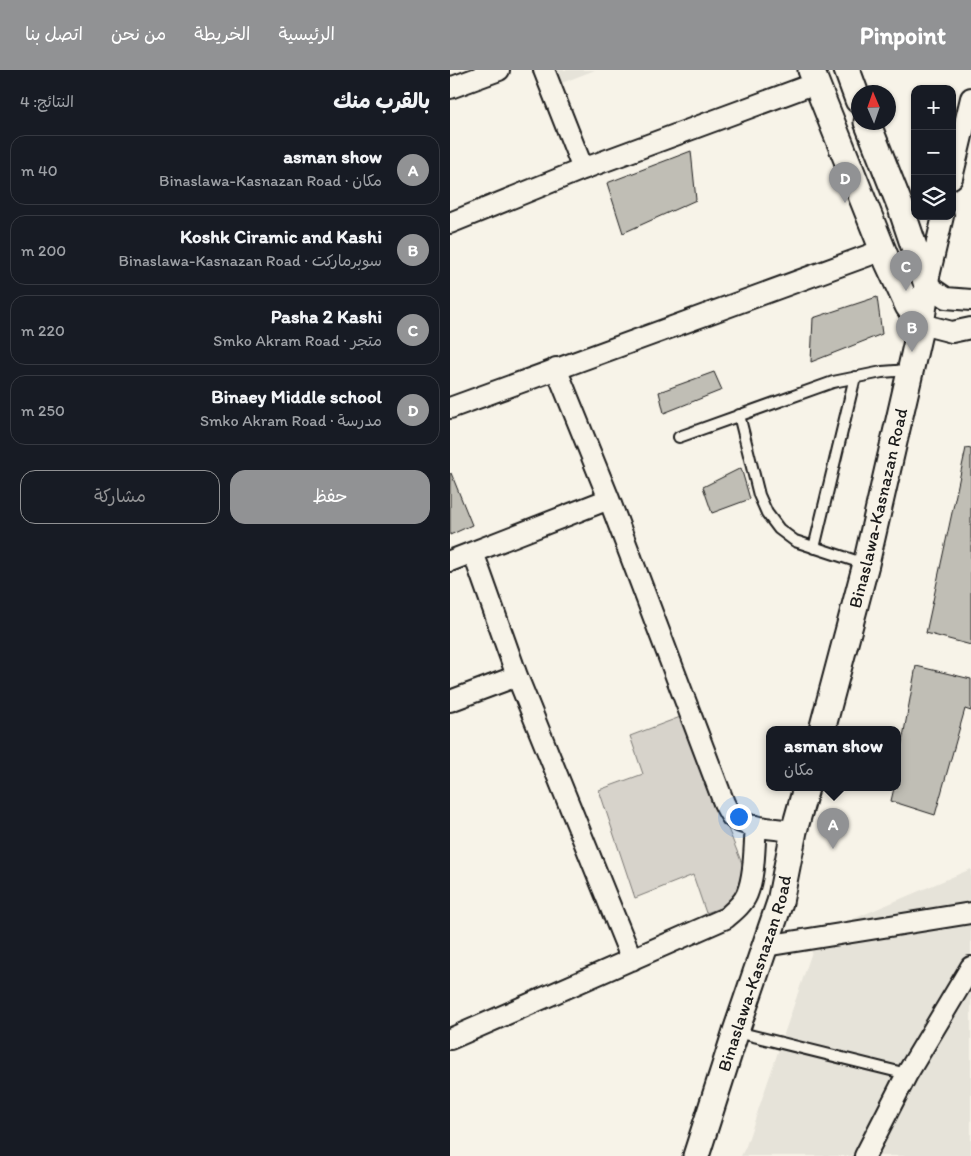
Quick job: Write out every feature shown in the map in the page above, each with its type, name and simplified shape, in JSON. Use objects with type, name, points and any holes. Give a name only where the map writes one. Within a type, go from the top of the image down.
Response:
[{"type":"street","points":[[450,88],[499,70]]},
{"type":"street","points":[[544,70],[583,169]]},
{"type":"street","points":[[847,70],[852,85]]},
{"type":"street","points":[[450,223],[813,76],[883,250],[908,306],[921,324],[952,332],[971,328]]},
{"type":"street","points":[[953,175],[971,98]]},
{"type":"street","points":[[871,130],[901,208],[927,285],[946,298],[971,300]]},
{"type":"street","points":[[927,285],[942,220]]},
{"type":"street","points":[[450,408],[883,250]]},
{"type":"street","name":"Binaslawa-Kasnazan Road","points":[[823,726],[866,564],[921,324],[927,285]]},
{"type":"street","points":[[556,368],[609,499],[724,803],[731,816],[738,821],[756,826],[794,831]]},
{"type":"street","points":[[450,561],[609,499]]},
{"type":"street","points":[[473,552],[517,676],[632,960]]},
{"type":"street","points":[[450,701],[517,676]]},
{"type":"street","name":"Binaslawa-Kasnazan Road","points":[[696,1156],[780,902],[794,831],[805,791]]},
{"type":"street","points":[[450,1039],[726,918],[738,908],[747,895],[751,880],[756,826]]},
{"type":"street","points":[[765,946],[971,913]]},
{"type":"street","points":[[873,1154],[907,1074],[971,967]]},
{"type":"lane","points":[[679,437],[833,382],[855,377],[909,370]]},
{"type":"lane","points":[[814,548],[855,377]]},
{"type":"lane","points":[[739,416],[760,495],[767,513],[779,529],[795,541],[866,564]]},
{"type":"lane","points":[[736,1031],[907,1074]]},
{"type":"shaded area","points":[[549,70],[595,70],[554,86]]},
{"type":"shaded area","points":[[683,716],[755,896],[706,913],[693,875],[635,898],[599,790],[643,774],[630,736]]},
{"type":"shaded area","points":[[971,869],[971,1156],[741,1156],[818,934]]},
{"type":"building","points":[[691,151],[696,200],[623,233],[607,183]]},
{"type":"building","points":[[877,297],[882,334],[811,362],[813,318]]},
{"type":"building","points":[[714,372],[722,390],[664,413],[659,392]]},
{"type":"building","points":[[966,448],[971,449],[971,645],[926,633]]},
{"type":"building","points":[[741,468],[750,499],[712,513],[703,487]]},
{"type":"building","points":[[450,474],[472,525],[450,535]]},
{"type":"building","points":[[916,666],[971,679],[971,711],[965,709],[935,815],[891,801],[893,791],[901,791],[901,748]]},
{"type":"place","name":"Binaey Middle school","points":[[845,203]]},
{"type":"place","name":"Pasha 2 Kashi","points":[[906,291]]},
{"type":"place","name":"Koshk Ciramic and Kashi","points":[[912,352]]},
{"type":"place","name":"asman show","points":[[833,849]]}]
